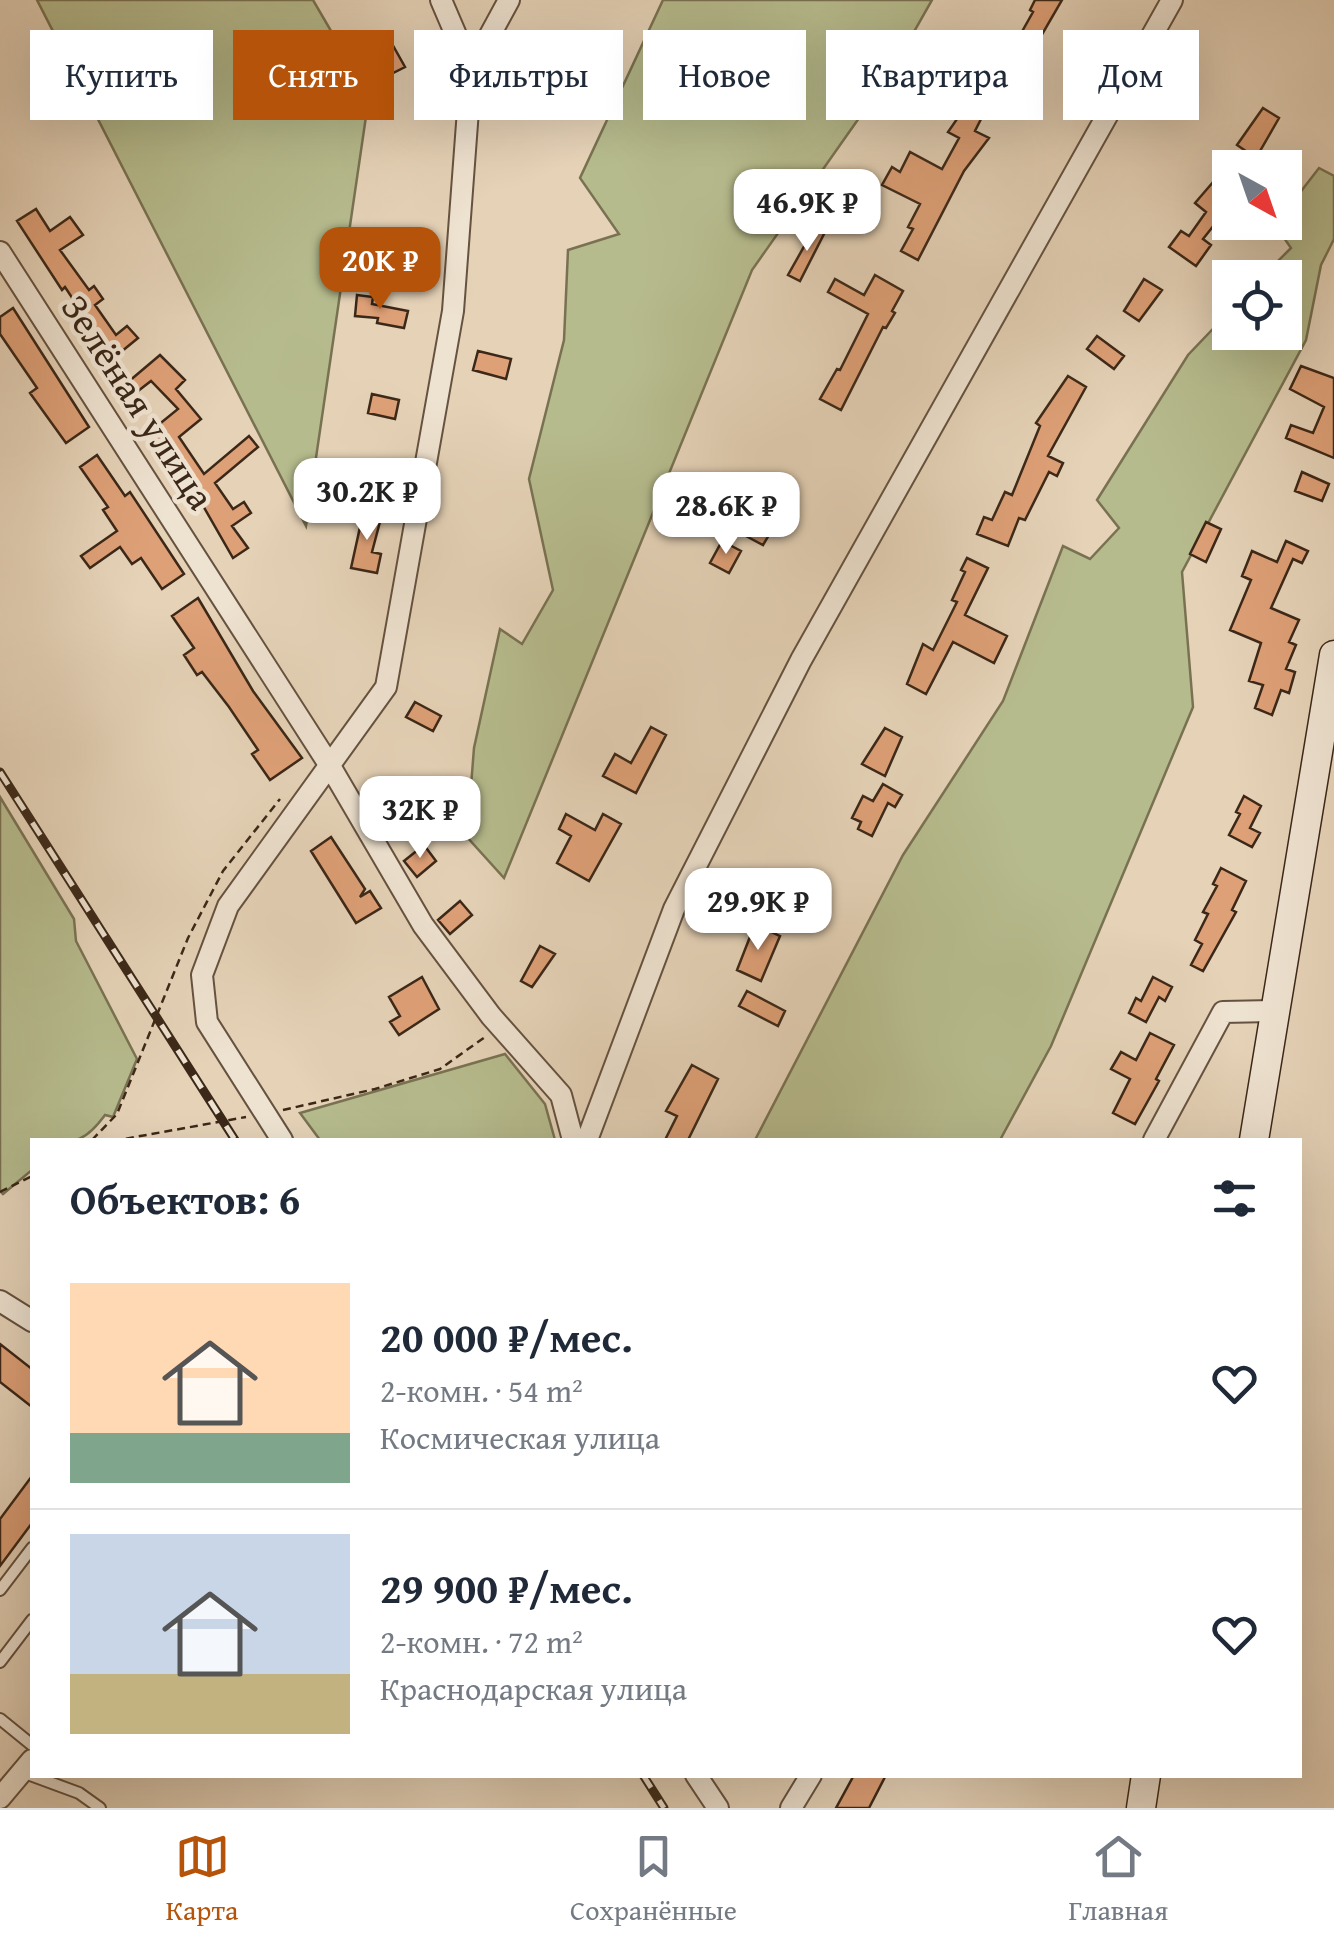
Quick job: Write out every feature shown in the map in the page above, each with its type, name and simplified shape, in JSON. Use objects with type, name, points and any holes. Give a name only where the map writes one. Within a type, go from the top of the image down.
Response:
[{"type":"main road","points":[[1254,1138],[1334,655]]},
{"type":"main road","points":[[1141,1808],[1146,1778]]},
{"type":"street","points":[[441,0],[454,30]]},
{"type":"street","points":[[493,30],[509,0]]},
{"type":"street","points":[[588,1138],[674,908],[774,713],[1172,0]]},
{"type":"street","points":[[280,1138],[207,1022],[202,975],[228,906],[386,687],[453,310],[467,120]]},
{"type":"street","name":"Зелёная улица","points":[[0,252],[330,766],[424,925],[500,1027],[561,1096],[572,1138]]},
{"type":"street","points":[[1155,1138],[1223,1012],[1277,1012]]},
{"type":"street","points":[[0,1301],[30,1320]]},
{"type":"street","points":[[0,1798],[27,1766]]},
{"type":"street","points":[[698,1778],[718,1808]]},
{"type":"street","points":[[792,1808],[808,1778]]},
{"type":"lane","points":[[0,1590],[30,1551]]},
{"type":"lane","points":[[0,1662],[30,1623]]},
{"type":"lane","points":[[0,1720],[30,1744]]},
{"type":"lane","points":[[50,1778],[100,1808]]},
{"type":"path","points":[[114,1138],[264,1116],[374,1089],[440,1068],[500,1027]]},
{"type":"path","points":[[0,1192],[30,1177]]},
{"type":"green space","points":[[37,0],[313,0],[330,30],[233,30],[233,120],[365,120],[306,526],[98,120],[213,120],[213,30],[52,30]]},
{"type":"green space","points":[[663,0],[932,0],[915,30],[826,30],[826,120],[858,120],[752,270],[504,878],[467,837],[474,748],[500,629],[522,644],[553,590],[529,479],[564,340],[568,250],[619,234],[580,178],[607,120],[623,120],[623,86],[643,43],[643,120],[806,120],[806,30],[649,30]]},
{"type":"green space","points":[[1319,168],[1334,176],[1334,239],[1321,265],[1302,347],[1302,260],[1279,260],[1291,248],[1285,240],[1302,240],[1302,190]]},
{"type":"green space","points":[[1212,330],[1212,350],[1301,350],[1182,572],[1193,707],[1051,1046],[1001,1138],[756,1138],[903,855],[1003,701],[1063,546],[1090,559],[1119,528],[1097,500],[1188,355]]},
{"type":"green space","points":[[0,797],[74,919],[76,941],[137,1059],[113,1117],[105,1115],[81,1138],[30,1138],[30,1172],[3,1194]]},
{"type":"green space","points":[[505,1054],[545,1104],[554,1138],[319,1138],[300,1113]]},
{"type":"building","points":[[1035,0],[1062,0],[1043,33],[1023,30],[1033,12],[1030,10]]},
{"type":"building","points":[[394,47],[405,67],[394,72]]},
{"type":"building","points":[[1263,108],[1279,118],[1261,150],[1244,150],[1237,145]]},
{"type":"building","points":[[956,120],[980,120],[975,131],[989,138],[964,171],[918,260],[901,251],[920,204],[882,185],[892,167],[900,172],[910,152],[942,169],[959,138],[948,132]]},
{"type":"building","points":[[1212,183],[1212,228],[1203,239],[1211,245],[1196,266],[1169,247],[1181,231],[1189,236],[1206,212],[1195,203]]},
{"type":"building","points":[[36,209],[50,231],[70,217],[83,235],[60,250],[89,290],[94,286],[103,299],[95,305],[116,335],[127,326],[138,338],[110,361],[87,331],[92,328],[65,287],[62,290],[17,221]]},
{"type":"building","points":[[815,227],[825,232],[800,281],[788,275]]},
{"type":"building","points":[[410,232],[416,245],[368,270],[359,251],[371,246],[373,250]]},
{"type":"building","points":[[875,275],[903,291],[892,311],[895,313],[883,327],[841,410],[820,399],[837,369],[840,370],[868,314],[828,292],[835,279],[864,295]]},
{"type":"building","points":[[1144,279],[1162,290],[1139,321],[1124,311]]},
{"type":"building","points":[[357,295],[373,297],[372,304],[408,311],[404,328],[377,323],[378,318],[355,316]]},
{"type":"building","points":[[13,308],[89,427],[66,443],[30,393],[37,388],[0,334],[0,317]]},
{"type":"building","points":[[1097,336],[1124,356],[1114,369],[1087,349]]},
{"type":"building","points":[[478,351],[511,359],[506,379],[473,370]]},
{"type":"building","points":[[160,355],[185,380],[176,389],[201,419],[179,437],[204,474],[249,436],[258,447],[215,483],[233,509],[244,502],[251,513],[232,526],[248,548],[233,558],[198,497],[146,435],[178,409],[151,381],[129,398],[121,388]]},
{"type":"building","points":[[1301,366],[1334,378],[1334,458],[1286,438],[1291,425],[1313,433],[1324,407],[1290,389]]},
{"type":"building","points":[[1068,376],[1086,387],[1048,456],[1063,463],[1057,476],[1049,472],[1025,520],[1019,518],[1008,546],[977,534],[984,517],[992,520],[1005,492],[1012,495],[1040,426],[1036,423]]},
{"type":"building","points":[[372,394],[399,400],[395,419],[368,413]]},
{"type":"building","points":[[97,455],[125,496],[130,492],[184,574],[162,589],[141,558],[132,564],[120,547],[90,568],[81,556],[117,531],[103,510],[108,507],[80,467]]},
{"type":"building","points":[[1302,472],[1329,484],[1322,501],[1295,491]]},
{"type":"building","points":[[755,497],[783,511],[763,545],[746,536],[757,513],[749,509]]},
{"type":"building","points":[[364,509],[382,514],[372,552],[381,554],[377,573],[351,568]]},
{"type":"building","points":[[1206,522],[1221,529],[1206,562],[1190,554]]},
{"type":"building","points":[[722,541],[741,551],[729,573],[710,563]]},
{"type":"building","points":[[1286,541],[1308,551],[1302,563],[1293,559],[1271,608],[1299,620],[1289,642],[1296,645],[1286,669],[1295,672],[1289,693],[1281,690],[1272,715],[1255,708],[1263,685],[1249,681],[1261,643],[1230,630],[1251,580],[1242,576],[1252,551],[1277,562]]},
{"type":"building","points":[[967,558],[988,568],[965,615],[1007,636],[994,663],[953,642],[926,694],[907,684],[923,644],[933,650],[957,602],[952,600]]},
{"type":"building","points":[[198,598],[253,691],[302,758],[270,780],[252,754],[258,750],[229,707],[202,672],[197,675],[184,655],[194,648],[172,616]]},
{"type":"building","points":[[415,702],[441,716],[433,731],[406,717]]},
{"type":"building","points":[[651,727],[666,735],[636,793],[603,776],[615,754],[631,763]]},
{"type":"building","points":[[885,728],[902,737],[885,776],[862,764]]},
{"type":"building","points":[[883,784],[902,795],[895,807],[888,803],[872,836],[858,829],[861,822],[852,818],[863,796],[873,801]]},
{"type":"building","points":[[393,789],[420,808],[411,821],[384,803]]},
{"type":"building","points":[[1244,796],[1261,806],[1250,828],[1260,833],[1252,847],[1229,835]]},
{"type":"building","points":[[566,814],[595,830],[603,814],[621,824],[589,881],[557,863],[571,836],[559,829]]},
{"type":"building","points":[[331,837],[365,889],[360,897],[370,891],[381,908],[356,923],[311,851]]},
{"type":"building","points":[[424,845],[436,861],[417,877],[404,861]]},
{"type":"building","points":[[1221,868],[1246,881],[1232,910],[1236,912],[1203,971],[1191,965],[1202,944],[1195,940],[1208,914],[1203,912],[1217,886],[1213,884]]},
{"type":"building","points":[[460,901],[472,915],[450,934],[438,920]]},
{"type":"building","points":[[755,924],[780,936],[761,981],[737,970]]},
{"type":"building","points":[[540,946],[555,954],[532,987],[521,981]]},
{"type":"building","points":[[422,977],[439,1009],[399,1035],[390,1022],[400,1016],[389,997]]},
{"type":"building","points":[[1153,977],[1172,987],[1165,1001],[1159,997],[1146,1022],[1129,1013],[1136,998],[1141,1001]]},
{"type":"building","points":[[747,991],[785,1011],[778,1026],[739,1006]]},
{"type":"building","points":[[1150,1033],[1174,1045],[1135,1124],[1113,1113],[1130,1079],[1111,1069],[1121,1052],[1136,1060]]},
{"type":"building","points":[[692,1065],[718,1079],[689,1138],[666,1138],[677,1116],[666,1111]]},
{"type":"building","points":[[0,1344],[30,1367],[30,1405],[0,1382]]},
{"type":"building","points":[[30,1479],[30,1526],[0,1566],[0,1519]]},
{"type":"building","points":[[852,1778],[884,1778],[869,1808],[836,1808]]},
{"type":"railway","points":[[0,772],[234,1138]]},
{"type":"railway","points":[[645,1778],[664,1808]]}]
